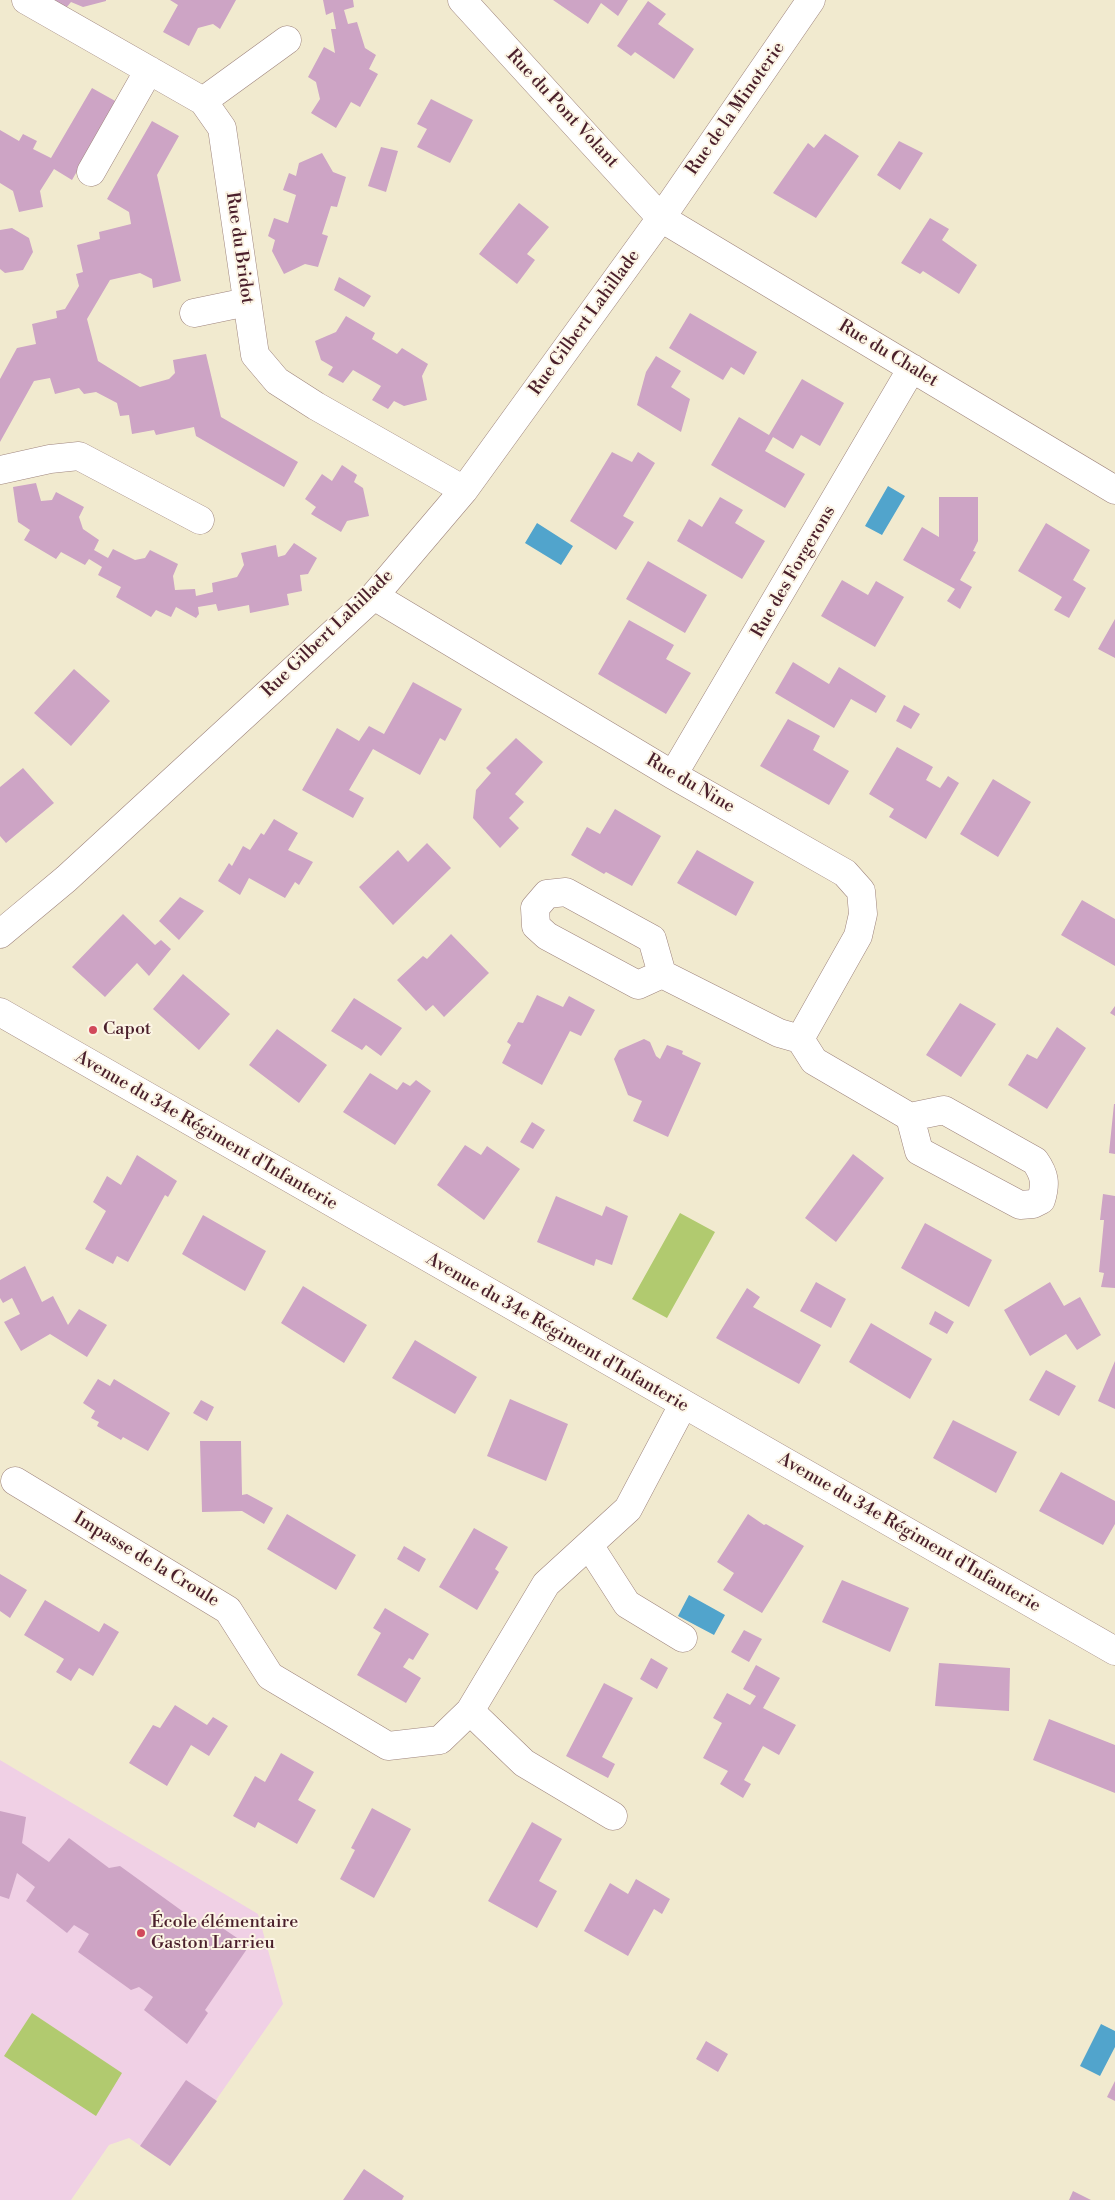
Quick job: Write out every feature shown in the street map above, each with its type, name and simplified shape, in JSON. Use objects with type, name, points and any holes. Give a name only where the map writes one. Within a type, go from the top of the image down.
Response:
[{"type":"street","name":"Rue du Bridot","points":[[26,0],[203,101],[222,128],[255,355],[277,381],[316,406],[464,490]]},
{"type":"street","name":"Rue du Pont Volant","points":[[462,0],[661,218]]},
{"type":"street","name":"Rue de la Minoterie","points":[[661,218],[812,0]]},
{"type":"street","points":[[203,101],[287,40]]},
{"type":"street","points":[[91,172],[149,70]]},
{"type":"street","name":"Rue du Chalet","points":[[661,218],[1115,490]]},
{"type":"street","name":"Rue Gilbert Lahillade","points":[[0,934],[66,879],[374,596],[464,490],[661,218]]},
{"type":"street","points":[[194,313],[248,302]]},
{"type":"street","name":"Rue des Forgerons","points":[[673,775],[912,368]]},
{"type":"street","points":[[0,470],[50,459],[79,456],[200,520]]},
{"type":"street","name":"Rue du Nine","points":[[374,596],[673,775],[845,873],[861,891],[864,914],[858,936],[800,1039]]},
{"type":"street","points":[[662,974],[779,1033],[800,1039],[814,1061],[910,1117],[944,1110],[1035,1161],[1043,1173],[1045,1187],[1041,1200],[1033,1204],[1020,1205],[919,1151],[910,1117]]},
{"type":"street","name":"Avenue du 34e Régiment d'Infanterie","points":[[0,1012],[1115,1651]]},
{"type":"street","name":"Impasse de la Croule","points":[[15,1481],[228,1610],[270,1676],[388,1746],[440,1740],[470,1711],[546,1584],[628,1509],[683,1405]]},
{"type":"street","points":[[589,1545],[627,1604],[683,1638]]},
{"type":"street","points":[[470,1711],[524,1763],[613,1816]]},
{"type":"shaded area","points":[[0,1760],[258,1914],[283,2004],[170,2166],[129,2138],[109,2145],[71,2200],[0,2200]]},
{"type":"green space","points":[[680,1213],[715,1232],[667,1318],[632,1299]]},
{"type":"green space","points":[[32,2013],[122,2073],[96,2116],[4,2056]]},
{"type":"water","points":[[888,486],[905,496],[882,535],[865,526]]},
{"type":"water","points":[[537,523],[573,546],[561,565],[525,543]]},
{"type":"water","points":[[689,1595],[725,1615],[714,1635],[678,1616]]},
{"type":"water","points":[[1101,2024],[1115,2031],[1115,2047],[1100,2076],[1080,2066]]},
{"type":"building","points":[[52,0],[106,1],[83,7],[71,2],[66,8]]},
{"type":"building","points":[[170,0],[236,0],[220,29],[213,24],[198,28],[189,46],[163,32],[178,5]]},
{"type":"building","points":[[323,0],[353,0],[354,7],[344,10],[348,24],[357,22],[365,48],[376,55],[369,69],[378,74],[360,107],[351,102],[336,128],[311,113],[320,99],[316,82],[308,77],[324,47],[335,53],[331,29],[336,29],[333,12],[326,15]]},
{"type":"building","points":[[553,0],[628,0],[618,16],[601,3],[588,24]]},
{"type":"building","points":[[648,1],[666,14],[658,24],[694,49],[674,79],[635,52],[631,56],[617,46]]},
{"type":"building","points":[[92,88],[117,102],[72,180],[54,169],[40,191],[43,207],[19,212],[13,191],[0,183],[0,130],[19,141],[23,134],[37,141],[33,149],[51,158]]},
{"type":"building","points":[[431,99],[473,120],[450,163],[417,147],[427,129],[417,124]]},
{"type":"building","points":[[152,121],[179,136],[157,175],[181,281],[153,288],[152,279],[140,273],[110,280],[87,319],[98,361],[140,387],[169,379],[175,373],[173,360],[206,354],[221,417],[298,462],[284,487],[196,436],[194,427],[156,435],[154,430],[132,434],[129,415],[120,416],[117,403],[96,392],[84,394],[79,388],[55,394],[50,378],[34,381],[0,442],[0,379],[17,348],[36,344],[32,324],[57,318],[56,311],[65,309],[79,286],[76,274],[83,272],[77,245],[100,239],[99,232],[131,224],[129,212],[107,199]]},
{"type":"building","points":[[825,134],[859,156],[816,218],[773,193],[808,143],[814,148]]},
{"type":"building","points":[[899,141],[923,153],[900,190],[877,175]]},
{"type":"building","points":[[381,147],[398,151],[386,192],[368,186]]},
{"type":"building","points":[[322,153],[333,172],[346,177],[337,207],[331,206],[322,234],[328,236],[318,267],[305,264],[284,274],[272,251],[275,240],[268,236],[274,218],[288,223],[296,195],[283,190],[289,173],[296,176],[299,163]]},
{"type":"building","points":[[519,203],[549,227],[527,254],[535,260],[517,284],[479,254]]},
{"type":"building","points":[[930,218],[949,229],[942,240],[977,265],[959,294],[923,271],[920,274],[901,263]]},
{"type":"building","points":[[12,228],[29,238],[33,252],[23,270],[5,273],[0,269],[0,230]]},
{"type":"building","points":[[339,277],[371,296],[364,307],[334,290]]},
{"type":"building","points":[[690,313],[757,352],[744,375],[731,367],[723,380],[669,348]]},
{"type":"building","points":[[346,316],[375,333],[372,339],[397,354],[402,348],[428,364],[422,376],[427,400],[404,406],[394,401],[388,409],[372,400],[381,386],[353,370],[343,383],[328,375],[333,367],[321,360],[315,341],[336,332]]},
{"type":"building","points":[[656,356],[681,371],[671,387],[690,399],[681,432],[637,405],[646,372]]},
{"type":"building","points":[[802,379],[844,403],[820,446],[801,435],[793,449],[773,437],[765,451],[805,474],[785,508],[711,465],[739,417],[769,435]]},
{"type":"building","points":[[612,452],[632,462],[638,452],[655,463],[623,516],[634,522],[616,550],[570,521]]},
{"type":"building","points":[[342,465],[357,475],[354,482],[363,488],[369,516],[347,521],[341,532],[311,514],[316,507],[305,499],[322,474],[332,481]]},
{"type":"building","points":[[36,483],[41,501],[52,500],[56,492],[84,507],[79,517],[83,529],[99,540],[94,550],[108,558],[113,549],[135,560],[145,558],[150,550],[178,564],[173,576],[175,590],[195,589],[196,596],[213,592],[212,583],[237,577],[244,565],[241,553],[276,545],[278,557],[285,555],[294,543],[317,558],[308,574],[300,575],[302,591],[287,594],[289,605],[250,613],[249,605],[218,611],[216,604],[198,607],[199,614],[196,618],[176,607],[171,617],[156,610],[151,617],[116,597],[121,587],[98,575],[102,567],[89,559],[85,565],[61,552],[56,559],[24,540],[30,530],[18,522],[13,487]]},
{"type":"building","points":[[720,497],[743,510],[735,523],[765,541],[742,579],[677,541],[689,519],[702,527]]},
{"type":"building","points":[[939,497],[978,497],[978,541],[973,551],[976,552],[960,580],[972,587],[960,609],[947,601],[955,589],[903,560],[922,527],[939,537]]},
{"type":"building","points":[[1046,523],[1090,550],[1073,580],[1086,588],[1069,618],[1054,610],[1062,597],[1018,571]]},
{"type":"building","points":[[648,561],[707,595],[685,633],[626,599]]},
{"type":"building","points":[[842,580],[868,595],[876,581],[904,597],[875,647],[821,616]]},
{"type":"building","points":[[1115,619],[1115,658],[1098,649]]},
{"type":"building","points":[[629,620],[674,645],[666,659],[691,673],[666,714],[598,674]]},
{"type":"building","points":[[793,662],[829,684],[839,667],[886,696],[876,713],[851,699],[834,728],[775,693]]},
{"type":"building","points":[[74,669],[110,701],[71,746],[34,713]]},
{"type":"building","points":[[413,682],[462,709],[445,741],[440,738],[420,775],[373,749],[349,790],[364,798],[353,818],[302,790],[337,728],[359,741],[369,726],[384,734]]},
{"type":"building","points":[[904,705],[920,714],[911,729],[896,721]]},
{"type":"building","points":[[788,719],[820,736],[813,750],[849,771],[829,805],[760,766]]},
{"type":"building","points":[[516,738],[543,762],[515,794],[524,802],[509,818],[519,828],[500,848],[473,818],[476,790],[491,773],[486,768]]},
{"type":"building","points":[[897,747],[933,767],[926,780],[940,788],[948,776],[959,783],[926,839],[889,817],[894,809],[869,794]]},
{"type":"building","points":[[23,768],[54,803],[6,843],[0,836],[0,787]]},
{"type":"building","points":[[993,779],[1031,802],[998,857],[960,834]]},
{"type":"building","points":[[615,809],[661,836],[632,886],[606,872],[604,874],[571,855],[587,827],[600,834]]},
{"type":"building","points":[[274,819],[298,833],[288,850],[313,862],[299,885],[295,882],[285,898],[249,878],[240,895],[218,881],[229,863],[232,866],[243,846],[250,850],[261,833],[264,835]]},
{"type":"building","points":[[427,843],[451,868],[393,925],[359,887],[398,850],[408,862]]},
{"type":"building","points":[[697,850],[754,882],[736,916],[677,883]]},
{"type":"building","points":[[180,897],[204,911],[179,940],[159,921]]},
{"type":"building","points":[[1082,900],[1115,919],[1115,966],[1061,935]]},
{"type":"building","points":[[123,914],[155,945],[161,940],[171,949],[149,976],[137,963],[105,997],[72,967]]},
{"type":"building","points":[[451,934],[489,973],[444,1017],[433,1005],[426,1011],[397,980],[423,956],[427,959]]},
{"type":"building","points":[[183,974],[230,1014],[199,1050],[153,1009]]},
{"type":"building","points":[[537,995],[563,1007],[569,996],[595,1010],[581,1036],[570,1031],[542,1085],[502,1063],[511,1045],[507,1042],[518,1022],[523,1023]]},
{"type":"building","points":[[354,998],[402,1028],[381,1056],[366,1045],[362,1050],[331,1031]]},
{"type":"building","points":[[960,1003],[996,1024],[961,1077],[926,1055]]},
{"type":"building","points":[[1115,1006],[1115,1016],[1110,1013]]},
{"type":"building","points":[[1057,1027],[1086,1048],[1047,1109],[1008,1085],[1027,1054],[1037,1059]]},
{"type":"building","points":[[277,1029],[327,1065],[299,1103],[249,1065]]},
{"type":"building","points":[[644,1039],[650,1042],[656,1056],[660,1059],[667,1045],[683,1051],[682,1054],[701,1063],[668,1137],[633,1121],[642,1101],[628,1095],[614,1059],[619,1050]]},
{"type":"building","points":[[370,1073],[397,1090],[403,1082],[410,1086],[416,1080],[431,1091],[395,1145],[343,1112]]},
{"type":"building","points":[[1115,1104],[1115,1154],[1109,1153]]},
{"type":"building","points":[[532,1122],[545,1130],[533,1149],[520,1142]]},
{"type":"building","points":[[465,1145],[481,1155],[487,1146],[520,1169],[484,1220],[437,1185]]},
{"type":"building","points":[[853,1154],[884,1178],[836,1242],[805,1218]]},
{"type":"building","points":[[137,1155],[177,1181],[168,1197],[165,1195],[128,1262],[117,1256],[113,1264],[85,1249],[106,1211],[93,1202],[107,1176],[121,1185]]},
{"type":"building","points":[[1103,1194],[1115,1196],[1115,1288],[1101,1287],[1104,1273],[1099,1272],[1104,1220],[1100,1220]]},
{"type":"building","points":[[556,1196],[602,1216],[606,1206],[628,1216],[612,1265],[596,1259],[594,1266],[537,1242]]},
{"type":"building","points":[[203,1215],[266,1251],[245,1291],[182,1254]]},
{"type":"building","points":[[925,1223],[992,1260],[969,1307],[901,1268]]},
{"type":"building","points":[[25,1266],[42,1302],[53,1296],[68,1325],[79,1309],[107,1325],[87,1357],[50,1334],[21,1351],[4,1322],[20,1314],[12,1298],[3,1303],[0,1298],[0,1280]]},
{"type":"building","points":[[816,1282],[846,1299],[831,1328],[800,1311]]},
{"type":"building","points":[[1050,1282],[1064,1306],[1080,1297],[1101,1335],[1077,1350],[1066,1334],[1030,1356],[1004,1310]]},
{"type":"building","points":[[303,1286],[367,1325],[344,1363],[281,1323]]},
{"type":"building","points":[[747,1288],[760,1297],[753,1307],[821,1345],[799,1384],[716,1338]]},
{"type":"building","points":[[935,1311],[954,1322],[947,1334],[929,1324]]},
{"type":"building","points":[[871,1323],[932,1359],[910,1399],[849,1362]]},
{"type":"building","points":[[415,1340],[477,1377],[455,1414],[392,1378]]},
{"type":"building","points":[[1115,1361],[1115,1409],[1098,1401]]},
{"type":"building","points":[[1046,1370],[1076,1386],[1059,1416],[1029,1400]]},
{"type":"building","points":[[98,1379],[110,1386],[114,1379],[170,1413],[148,1451],[123,1437],[121,1440],[97,1426],[99,1422],[91,1418],[95,1411],[83,1403]]},
{"type":"building","points":[[510,1399],[568,1424],[546,1481],[487,1456]]},
{"type":"building","points":[[201,1400],[214,1407],[207,1421],[193,1413]]},
{"type":"building","points":[[953,1420],[1017,1452],[996,1493],[933,1458]]},
{"type":"building","points":[[200,1441],[241,1441],[242,1495],[247,1494],[273,1508],[264,1524],[242,1511],[202,1512]]},
{"type":"building","points":[[1061,1472],[1115,1501],[1115,1524],[1103,1545],[1039,1511]]},
{"type":"building","points":[[287,1514],[356,1555],[336,1590],[267,1549]]},
{"type":"building","points":[[748,1514],[764,1525],[766,1524],[804,1546],[762,1613],[723,1590],[734,1573],[717,1562]]},
{"type":"building","points":[[474,1528],[508,1547],[495,1569],[499,1572],[477,1610],[439,1587]]},
{"type":"building","points":[[404,1546],[426,1559],[419,1572],[397,1559]]},
{"type":"building","points":[[0,1574],[27,1590],[10,1618],[0,1611]]},
{"type":"building","points":[[842,1580],[909,1608],[890,1652],[822,1622]]},
{"type":"building","points":[[45,1600],[99,1632],[104,1623],[119,1632],[93,1676],[79,1668],[71,1681],[56,1672],[64,1659],[24,1635]]},
{"type":"building","points":[[385,1608],[429,1634],[413,1660],[409,1658],[403,1667],[421,1678],[406,1703],[357,1675],[381,1633],[373,1628]]},
{"type":"building","points":[[744,1630],[762,1639],[749,1662],[731,1652]]},
{"type":"building","points":[[651,1658],[668,1668],[657,1689],[640,1679]]},
{"type":"building","points":[[939,1663],[1010,1668],[1009,1711],[935,1706]]},
{"type":"building","points":[[756,1665],[780,1678],[763,1708],[796,1725],[779,1755],[763,1746],[744,1780],[751,1784],[743,1798],[720,1784],[728,1771],[703,1758],[722,1723],[713,1718],[727,1693],[750,1705],[756,1696],[743,1689]]},
{"type":"building","points":[[604,1683],[633,1698],[602,1757],[615,1764],[608,1778],[566,1756]]},
{"type":"building","points":[[175,1705],[207,1725],[213,1717],[228,1726],[209,1756],[191,1745],[167,1786],[129,1763],[153,1725],[160,1728]]},
{"type":"building","points":[[1049,1719],[1115,1745],[1115,1793],[1033,1760]]},
{"type":"building","points":[[281,1753],[314,1772],[298,1800],[316,1810],[297,1844],[258,1822],[255,1828],[233,1816],[255,1776],[265,1782]]},
{"type":"building","points":[[372,1808],[411,1829],[374,1898],[340,1879],[355,1850],[351,1848]]},
{"type":"building","points":[[0,1811],[26,1817],[22,1843],[49,1862],[69,1838],[109,1868],[120,1866],[207,1929],[212,1921],[249,1946],[205,2010],[208,2013],[187,2044],[144,2010],[153,1997],[139,1987],[131,1990],[78,1952],[89,1934],[74,1925],[67,1933],[26,1901],[35,1887],[17,1873],[9,1899],[0,1896]]},
{"type":"building","points":[[532,1822],[562,1839],[539,1881],[557,1891],[537,1928],[488,1901]]},
{"type":"building","points":[[636,1879],[670,1899],[662,1914],[654,1909],[628,1956],[584,1931],[610,1883],[628,1894]]},
{"type":"building","points":[[706,2041],[728,2054],[718,2072],[696,2059]]},
{"type":"building","points":[[186,2080],[217,2101],[170,2166],[140,2146]]},
{"type":"building","points":[[1115,2081],[1115,2101],[1107,2097]]},
{"type":"building","points":[[364,2169],[404,2196],[402,2200],[343,2200]]},
{"type":"building","points":[[1073,2191],[1091,2200],[1069,2200]]},
{"type":"place","name":"Capot","points":[[93,1030]]},
{"type":"place","name":"École élémentaire Gaston Larrieu","points":[[141,1933]]}]
